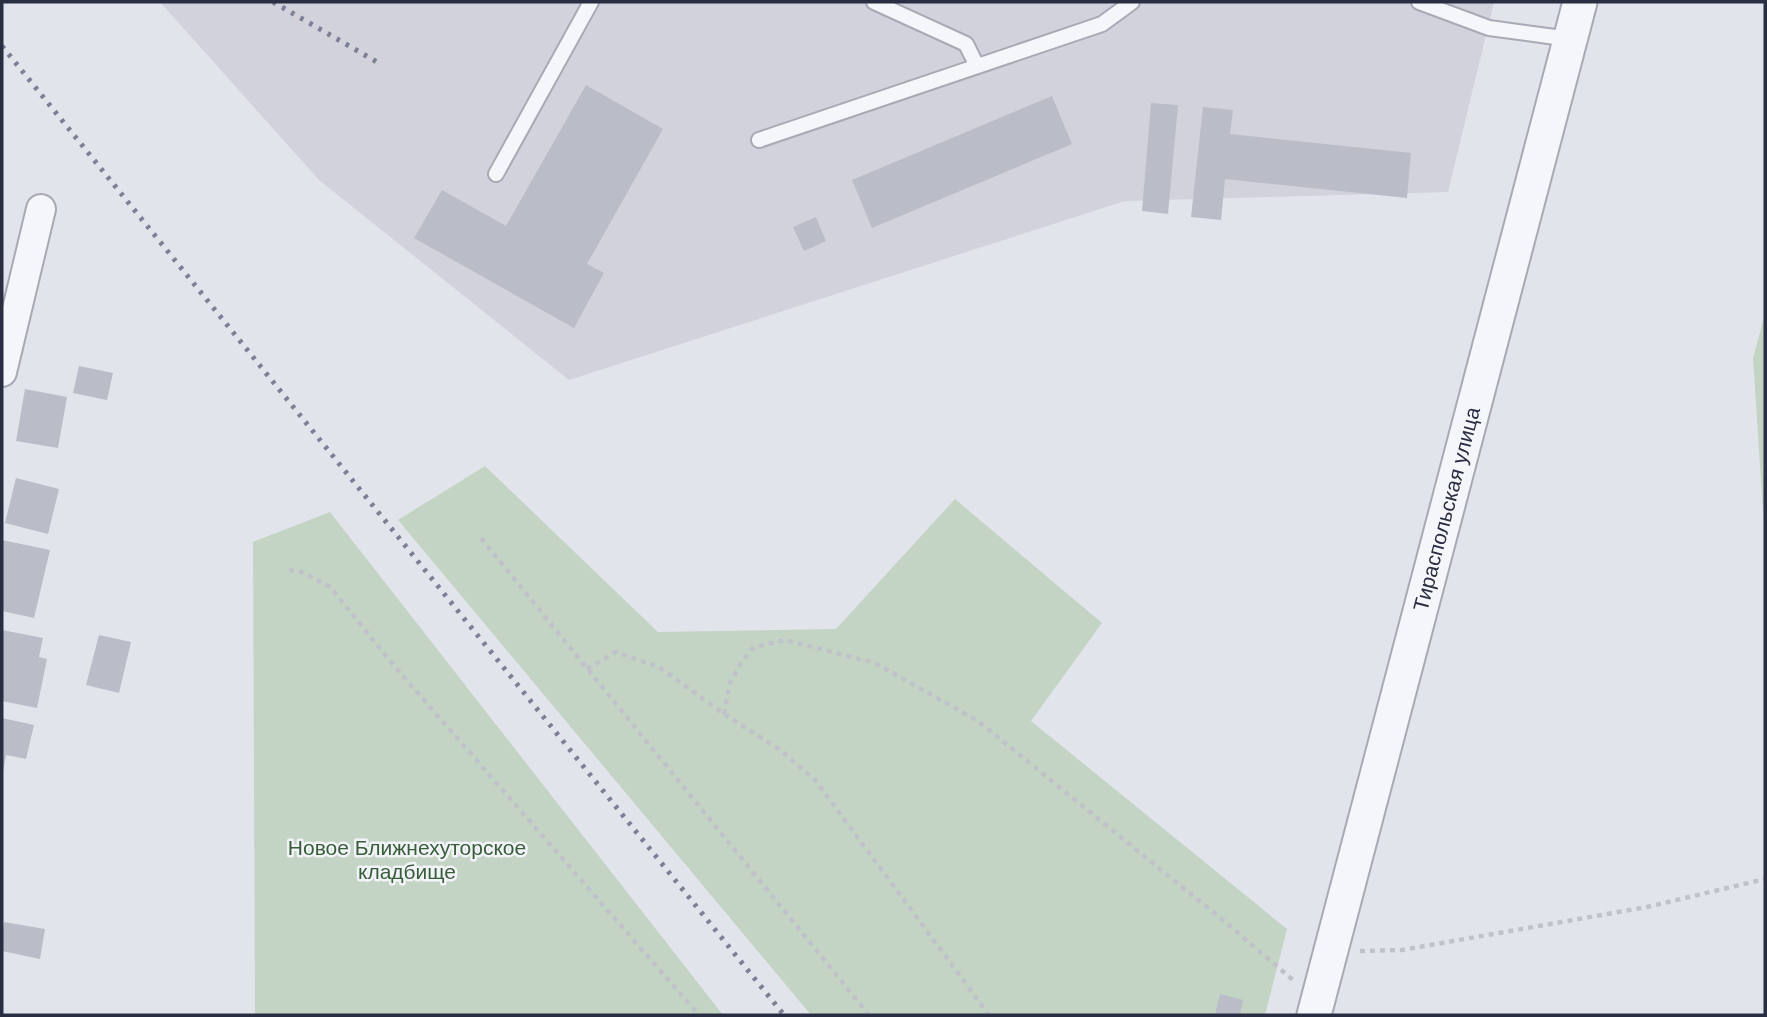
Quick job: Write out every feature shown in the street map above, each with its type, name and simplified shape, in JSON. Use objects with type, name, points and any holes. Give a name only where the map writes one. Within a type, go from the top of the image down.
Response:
[{"type":"street","name":"Тираспольская улица","points":[[1316,1008],[1580,2]]},
{"type":"street","points":[[2,372],[41,209]]},
{"type":"lane","points":[[496,174],[591,2]]},
{"type":"lane","points":[[874,2],[891,6],[966,44],[977,66]]},
{"type":"lane","points":[[759,140],[1102,24],[1132,2]]},
{"type":"lane","points":[[1419,2],[1489,28],[1570,38]]},
{"type":"path","points":[[481,538],[869,1015]]},
{"type":"path","points":[[289,570],[302,572],[330,587],[396,668],[699,1015]]},
{"type":"path","points":[[724,714],[730,683],[754,647],[786,640],[875,663],[978,721],[1224,921],[1316,1008]]},
{"type":"path","points":[[587,669],[616,652],[659,667],[724,714],[779,749],[815,780],[989,1015]]},
{"type":"path","points":[[1331,952],[1416,948],[1647,907],[1765,879]]},
{"type":"shaded area","points":[[160,2],[1494,2],[1448,192],[1125,201],[569,380],[319,180]]},
{"type":"green space","points":[[1765,314],[1765,542],[1753,358]]},
{"type":"green space","points":[[485,466],[658,632],[836,629],[955,499],[1102,623],[1031,721],[1287,929],[1265,1015],[811,1015],[398,520]]},
{"type":"green space","name":"Новое Ближнехуторское кладбище","points":[[330,512],[723,1015],[255,1015],[253,542]]},
{"type":"building","points":[[586,85],[663,129],[587,264],[604,273],[574,328],[414,238],[442,190],[506,226]]},
{"type":"building","points":[[1052,96],[1072,144],[872,228],[852,180]]},
{"type":"building","points":[[1151,103],[1178,105],[1168,214],[1142,211]]},
{"type":"building","points":[[1203,107],[1233,110],[1230,134],[1411,153],[1407,198],[1225,179],[1221,220],[1191,217]]},
{"type":"building","points":[[816,217],[826,241],[804,251],[793,227]]},
{"type":"building","points":[[79,366],[113,373],[107,400],[73,393]]},
{"type":"building","points":[[25,389],[67,397],[58,448],[16,441]]},
{"type":"building","points":[[16,478],[59,489],[48,534],[5,523]]},
{"type":"building","points":[[2,540],[50,550],[34,618],[2,611]]},
{"type":"building","points":[[2,630],[43,638],[39,657],[47,659],[37,708],[2,701]]},
{"type":"building","points":[[99,635],[131,642],[119,693],[86,685]]},
{"type":"building","points":[[2,718],[34,725],[26,759],[6,755],[3,772]]},
{"type":"building","points":[[4,922],[45,929],[40,959],[2,951]]},
{"type":"building","points":[[1220,994],[1243,1000],[1240,1015],[1215,1015]]},
{"type":"railway","points":[[273,2],[377,62]]},
{"type":"railway","points":[[2,46],[784,1015]]}]
